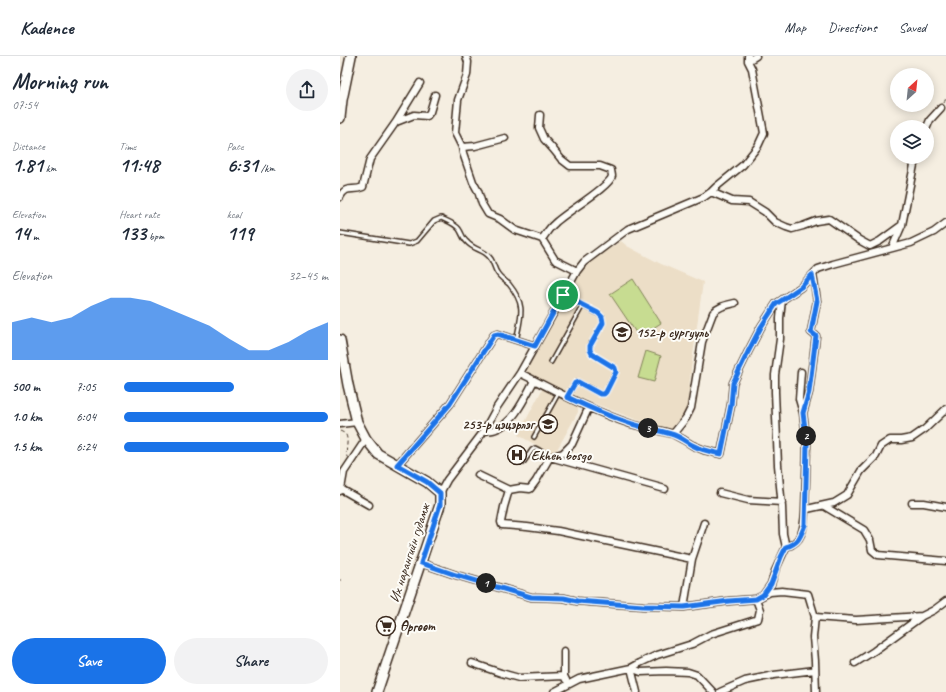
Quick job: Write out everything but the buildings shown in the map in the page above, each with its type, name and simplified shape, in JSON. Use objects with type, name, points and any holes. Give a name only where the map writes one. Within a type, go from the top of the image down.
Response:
[{"type":"main road","points":[[340,118],[341,99],[351,56]]},
{"type":"main road","name":"Их нарангийн гудамж","points":[[340,340],[348,385],[357,422],[366,440],[378,454],[427,482],[440,493],[440,505],[378,692]]},
{"type":"street","points":[[466,56],[468,62],[467,75],[458,100],[455,133],[462,146],[473,182],[478,191],[482,204],[488,214],[500,219],[515,230],[542,239],[555,260],[577,271]]},
{"type":"street","points":[[440,493],[484,431],[497,407],[520,373],[563,295],[584,262],[628,229],[704,197],[743,165],[758,146],[764,133],[752,69],[748,59],[756,56]]},
{"type":"street","points":[[340,197],[347,189],[359,188],[363,186],[370,159],[420,84]]},
{"type":"street","points":[[396,122],[414,115],[427,116],[430,112],[435,95]]},
{"type":"street","points":[[930,120],[941,108]]},
{"type":"street","points":[[540,115],[539,128],[544,139],[561,159],[570,166],[600,166],[611,170],[612,176],[610,181],[554,223],[542,239]]},
{"type":"street","points":[[462,146],[475,146],[504,138]]},
{"type":"street","points":[[892,248],[902,225],[914,164]]},
{"type":"street","points":[[711,192],[732,201],[750,202],[765,212],[775,222],[792,229],[816,221],[829,219],[870,246],[880,241],[902,225]]},
{"type":"street","points":[[520,373],[589,407],[632,424],[673,434],[704,450],[721,454],[731,405],[733,383],[761,327],[776,304],[801,287],[818,269],[911,243],[934,232],[946,222]]},
{"type":"street","points":[[803,413],[809,392],[816,336],[811,332],[817,301],[812,275]]},
{"type":"street","points":[[763,595],[771,584],[786,547],[783,534],[775,386],[782,300]]},
{"type":"street","points":[[673,434],[686,418],[691,408],[702,342],[713,313],[722,306],[735,303]]},
{"type":"street","points":[[397,465],[450,404],[494,335],[498,334],[535,346]]},
{"type":"street","points":[[786,547],[793,545],[800,537],[805,525],[807,444],[803,413],[799,399],[801,372]]},
{"type":"street","points":[[484,431],[496,430],[516,412],[534,381]]},
{"type":"street","points":[[478,475],[509,490],[520,488],[530,489],[550,457],[564,452],[572,444],[589,407]]},
{"type":"street","points":[[805,511],[807,509],[834,503],[847,495],[861,471],[876,456],[881,446],[890,440],[912,438],[926,429],[946,409]]},
{"type":"street","points":[[340,424],[357,422]]},
{"type":"street","points":[[366,440],[344,472],[341,490],[369,505]]},
{"type":"street","points":[[550,457],[665,489]]},
{"type":"street","points":[[509,490],[504,507],[501,522],[502,525],[558,531],[692,559]]},
{"type":"street","points":[[720,493],[748,500],[782,502]]},
{"type":"street","points":[[912,503],[924,503],[946,507]]},
{"type":"street","points":[[824,506],[864,530],[870,540],[872,550],[878,555],[946,561]]},
{"type":"street","points":[[684,607],[692,559],[704,523]]},
{"type":"street","points":[[421,563],[531,597],[564,598],[577,601],[643,606],[684,607],[756,599],[770,592],[782,591],[808,594],[815,617],[813,637],[816,692]]},
{"type":"street","points":[[554,692],[579,679],[631,668],[657,655],[692,644],[711,634],[758,619],[760,610],[756,599]]},
{"type":"street","points":[[855,663],[946,601]]},
{"type":"street","points":[[815,617],[856,620],[922,616]]},
{"type":"street","points":[[564,651],[564,676],[568,685]]},
{"type":"street","points":[[472,663],[519,678],[564,676]]},
{"type":"street","points":[[631,668],[637,692]]},
{"type":"street","points":[[631,668],[641,672],[688,672],[697,675],[712,692]]},
{"type":"street","points":[[720,692],[745,681],[774,675],[815,670]]},
{"type":"lane","points":[[340,233],[409,244],[416,241],[434,221],[440,218],[449,221],[458,229],[466,242],[493,261],[497,273],[515,292],[521,303],[522,316],[517,336]]},
{"type":"lane","points":[[563,295],[598,313],[602,317],[603,323],[590,346],[590,350],[592,354],[615,368],[616,372],[604,394],[600,394],[578,382],[575,383],[567,397]]},
{"type":"lane","points":[[551,362],[583,306]]},
{"type":"lane","points":[[534,437],[559,392]]},
{"type":"lane","points":[[523,463],[535,448],[550,457]]},
{"type":"path","points":[[340,430],[346,436],[346,452]]},
{"type":"shaded area","name":"152-р сургууль","points":[[621,241],[627,246],[661,264],[703,282],[691,369],[687,411],[670,431],[661,429],[567,393],[527,374],[527,369],[580,272],[590,262]]},
{"type":"shaded area","name":"253-р цэцэрлэг","points":[[543,388],[578,405],[578,412],[554,455],[518,435]]},
{"type":"green space","points":[[633,279],[661,323],[639,337],[610,294]]},
{"type":"green space","points":[[646,351],[661,356],[654,382],[638,378]]},
{"type":"place","name":"152-р сургууль","points":[[622,332]]},
{"type":"place","name":"253-р цэцэрлэг","points":[[548,424]]},
{"type":"place","name":"Ekhen bosgo","points":[[517,455]]},
{"type":"place","name":"Өргөөт","points":[[386,626]]},
{"type":"route","points":[[812,275],[817,301],[811,332],[816,336],[812,374],[803,413],[807,444],[805,525],[800,537],[793,545],[786,547],[771,584],[763,595],[756,599],[684,607],[643,606],[577,601],[564,598],[531,597],[421,563],[440,505],[440,493],[427,482],[397,465],[450,404],[494,335],[498,334],[535,346],[563,295],[598,313],[602,317],[603,323],[590,346],[590,350],[592,354],[615,368],[616,372],[604,394],[600,394],[578,382],[575,383],[567,397],[610,416],[632,424],[673,434],[704,450],[721,454],[731,405],[733,383],[748,352],[761,327],[776,304],[801,287],[812,275]]}]
